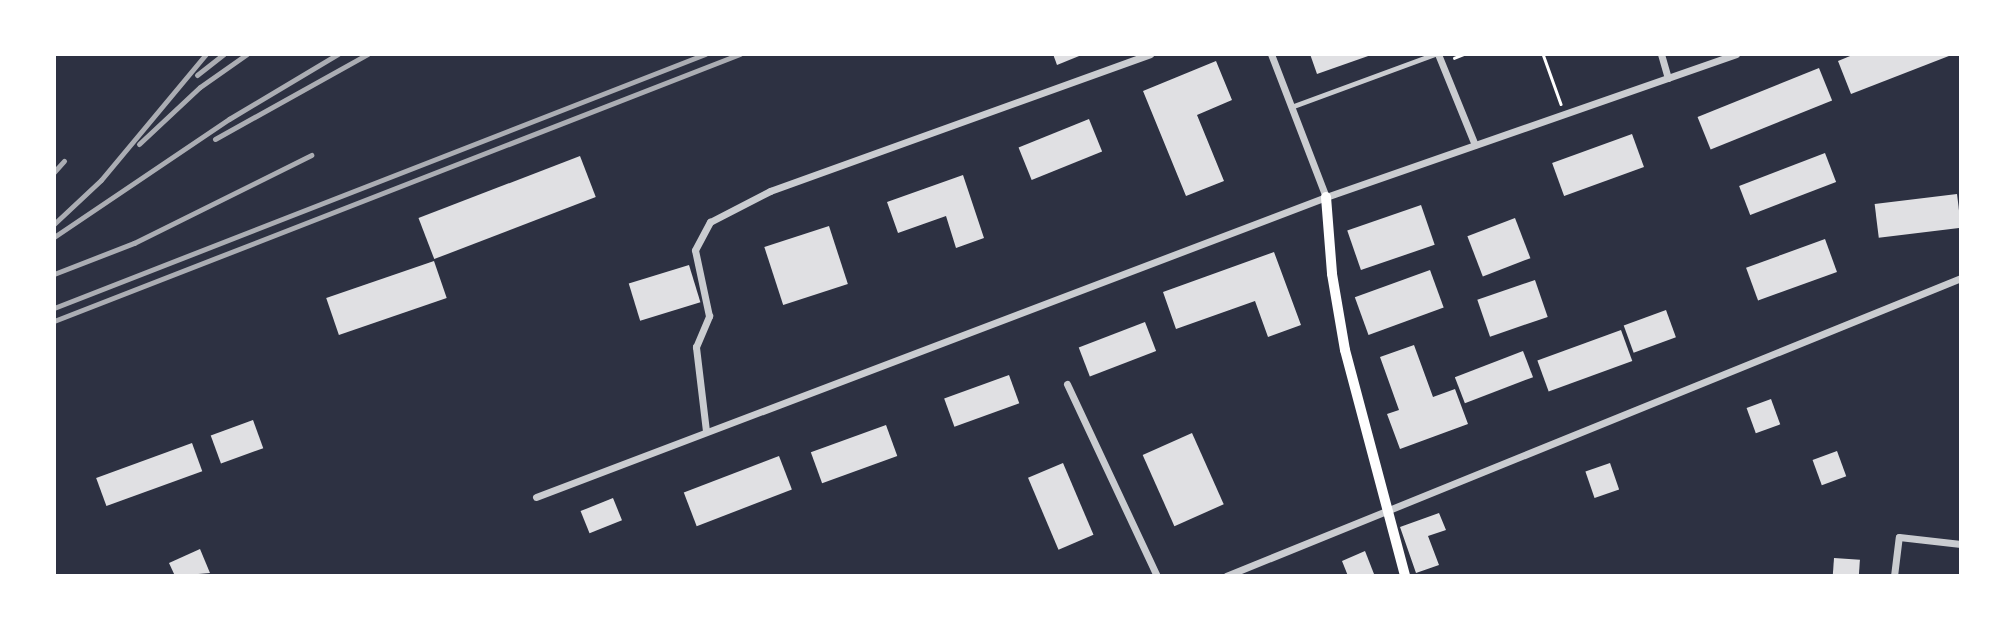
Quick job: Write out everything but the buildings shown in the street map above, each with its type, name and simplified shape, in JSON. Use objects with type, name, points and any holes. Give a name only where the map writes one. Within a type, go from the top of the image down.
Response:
[{"type":"main road","points":[[1326,197],[1332,274],[1345,350],[1405,576]]},
{"type":"street","points":[[706,431],[696,346],[709,316],[695,250],[710,222],[770,191],[1150,54]]},
{"type":"street","points":[[1271,54],[1326,197]]},
{"type":"street","points":[[1436,54],[1475,145]]},
{"type":"street","points":[[1661,54],[1668,78]]},
{"type":"street","points":[[536,497],[1326,197],[1736,54]]},
{"type":"street","points":[[1226,576],[1961,278]]},
{"type":"street","points":[[1067,384],[1157,576]]},
{"type":"street","points":[[1894,576],[1899,537],[1961,544]]},
{"type":"lane","points":[[1291,107],[1436,54]]},
{"type":"path","points":[[1543,54],[1565,114]]},
{"type":"railway","points":[[54,224],[101,180],[206,54]]},
{"type":"railway","points":[[197,75],[224,54]]},
{"type":"railway","points":[[139,144],[200,87],[247,54]]},
{"type":"railway","points":[[54,237],[229,119],[338,54]]},
{"type":"railway","points":[[215,139],[368,54]]},
{"type":"railway","points":[[54,308],[705,54]]},
{"type":"railway","points":[[54,321],[740,54]]},
{"type":"railway","points":[[54,274],[134,243],[311,155]]},
{"type":"railway","points":[[54,172],[64,161]]}]
